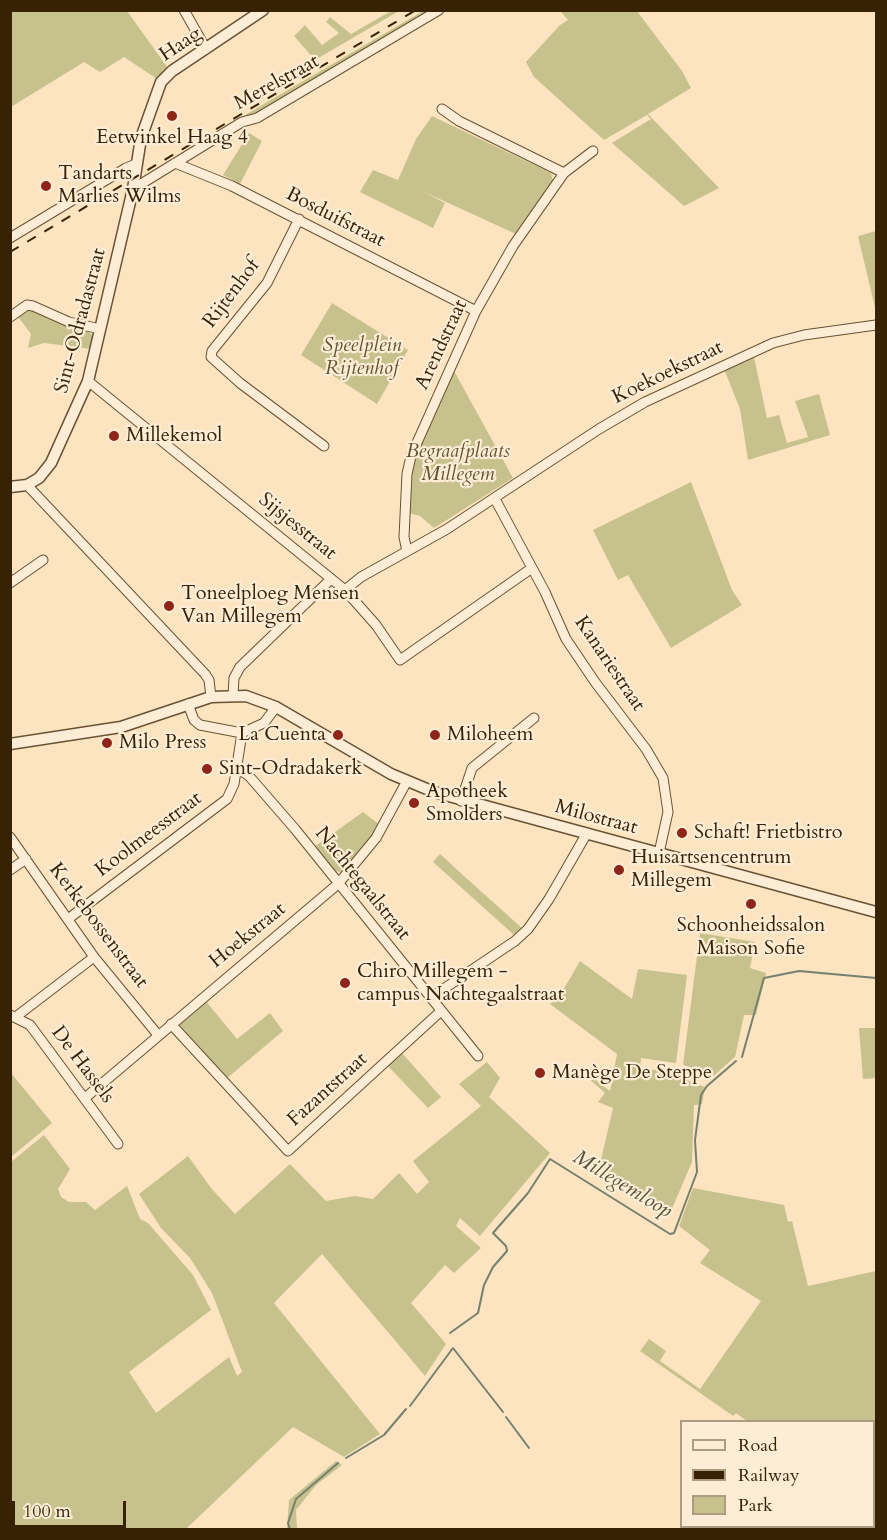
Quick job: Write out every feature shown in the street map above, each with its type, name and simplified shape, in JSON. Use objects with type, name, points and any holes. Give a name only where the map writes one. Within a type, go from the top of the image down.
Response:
[{"type":"street","points":[[184,10],[206,49]]},
{"type":"street","name":"Haag","points":[[136,164],[141,138],[161,82],[172,71],[263,10]]},
{"type":"street","name":"Merelstraat","points":[[133,189],[242,122],[257,118],[439,10]]},
{"type":"street","points":[[442,109],[459,122],[564,173]]},
{"type":"street","name":"Arendstraat","points":[[407,551],[404,537],[406,474],[411,456],[476,311],[513,246],[564,173],[593,151]]},
{"type":"street","name":"Bosduifstraat","points":[[175,163],[232,186],[476,311]]},
{"type":"street","points":[[10,238],[136,164]]},
{"type":"street","name":"Sint-Odradastraat","points":[[27,485],[39,478],[51,463],[88,381],[133,189],[136,164]]},
{"type":"street","name":"Rijtenhof","points":[[299,219],[267,283],[212,351],[211,357],[240,383],[324,446]]},
{"type":"street","points":[[10,317],[27,305],[69,322],[99,329]]},
{"type":"street","name":"Koekoekstraat","points":[[345,590],[361,577],[495,498],[622,415],[719,367],[785,340],[876,325]]},
{"type":"street","name":"Sijsjesstraat","points":[[88,381],[345,590],[376,625],[400,660],[532,568]]},
{"type":"street","points":[[39,478],[44,504]]},
{"type":"street","points":[[10,487],[27,485],[205,674],[209,680],[212,697]]},
{"type":"street","name":"Kanariestraat","points":[[495,498],[566,639],[595,682],[646,749],[663,778],[668,812],[659,853]]},
{"type":"street","points":[[10,583],[43,560]]},
{"type":"street","points":[[233,695],[234,678],[240,667],[331,579]]},
{"type":"street","name":"Milostraat","points":[[10,744],[121,728],[212,697],[233,695],[261,700],[276,706],[407,781],[461,801],[876,912]]},
{"type":"street","points":[[188,704],[194,720],[200,725],[242,733],[264,723],[276,706]]},
{"type":"street","points":[[461,801],[472,768],[534,718]]},
{"type":"street","name":"Koolmeesstraat","points":[[68,919],[227,799],[234,784],[242,733]]},
{"type":"street","name":"Nachtegaalstraat","points":[[236,767],[249,776],[478,1056]]},
{"type":"street","name":"Hoekstraat","points":[[85,1098],[248,958],[276,939],[338,884],[376,838],[407,781]]},
{"type":"street","points":[[430,998],[515,941],[528,929],[549,899],[587,834]]},
{"type":"street","name":"Kerkebossenstraat","points":[[10,837],[94,957],[158,1035]]},
{"type":"street","points":[[10,870],[26,859]]},
{"type":"street","points":[[14,1015],[94,957]]},
{"type":"street","name":"Fazantstraat","points":[[171,1023],[288,1151],[441,1011]]},
{"type":"street","name":"De Hassels","points":[[14,1015],[30,1025],[118,1144]]},
{"type":"green space","points":[[11,11],[127,11],[168,68],[157,79],[124,57],[100,72],[84,62],[11,107]]},
{"type":"green space","points":[[391,11],[399,11],[315,60],[294,36],[305,25],[322,45],[339,33],[326,22],[330,17],[351,34]]},
{"type":"green space","points":[[423,11],[433,11],[251,117],[245,115]]},
{"type":"green space","points":[[560,11],[637,11],[682,71],[691,88],[648,114],[719,188],[684,206],[612,143],[651,119],[647,115],[604,140],[534,77],[526,62],[560,25],[568,20]]},
{"type":"green space","points":[[432,116],[551,173],[553,181],[516,234],[422,191],[445,203],[433,228],[360,192],[373,170],[398,180],[416,139]]},
{"type":"green space","points":[[249,133],[262,141],[240,184],[223,175]]},
{"type":"green space","points":[[876,231],[876,312],[858,236]]},
{"type":"green space","name":"Speelplein Rijtenhof","points":[[332,303],[408,350],[377,404],[301,355]]},
{"type":"green space","points":[[27,309],[87,329],[94,338],[91,349],[44,343],[28,348],[31,334],[17,315]]},
{"type":"green space","points":[[754,357],[767,418],[779,415],[787,443],[808,437],[795,401],[819,394],[830,435],[748,460],[740,409],[724,369]]},
{"type":"green space","name":"Begraafplaats Millegem","points":[[454,371],[513,478],[434,528],[420,516],[409,513],[412,473],[414,461]]},
{"type":"green space","points":[[691,482],[732,590],[742,605],[671,648],[628,575],[618,580],[593,530]]},
{"type":"green space","points":[[363,812],[380,825],[350,866],[342,872],[332,871],[314,847]]},
{"type":"green space","points":[[440,854],[522,928],[514,935],[433,862]]},
{"type":"green space","points":[[700,933],[755,942],[750,968],[766,973],[756,1015],[744,1015],[735,1057],[710,1079],[708,1073],[683,1065]]},
{"type":"green space","points":[[580,961],[632,999],[638,969],[687,975],[676,1063],[641,1058],[640,1068],[662,1071],[705,1087],[702,1104],[694,1105],[692,1162],[668,1218],[603,1175],[600,1164],[613,1108],[598,1102],[605,1093],[586,1076],[589,1075],[610,1091],[617,1054],[550,1004],[562,992]]},
{"type":"green space","points":[[205,1000],[237,1039],[270,1013],[283,1031],[226,1079],[176,1025]]},
{"type":"green space","points":[[859,1028],[876,1028],[876,1078],[863,1079]]},
{"type":"green space","points":[[401,1052],[441,1097],[428,1108],[387,1065]]},
{"type":"green space","points":[[487,1062],[500,1078],[489,1097],[550,1153],[480,1236],[460,1218],[456,1226],[481,1248],[454,1273],[445,1265],[411,1303],[446,1344],[425,1376],[322,1254],[274,1303],[380,1434],[344,1457],[293,1427],[186,1529],[11,1529],[11,1162],[44,1135],[70,1169],[58,1189],[61,1197],[69,1202],[86,1202],[95,1210],[127,1186],[140,1219],[148,1223],[193,1275],[211,1310],[129,1372],[156,1413],[229,1357],[237,1376],[242,1372],[212,1293],[190,1258],[161,1228],[139,1194],[188,1156],[211,1188],[235,1214],[290,1164],[326,1201],[355,1196],[373,1199],[399,1173],[417,1194],[429,1182],[413,1161],[481,1106],[459,1084]]},
{"type":"green space","points":[[10,1074],[52,1123],[11,1157]]},
{"type":"green space","points":[[693,1188],[784,1205],[788,1222],[792,1221],[808,1286],[876,1271],[876,1458],[875,1420],[746,1420],[736,1413],[733,1416],[640,1351],[649,1339],[666,1351],[660,1361],[700,1389],[761,1301],[700,1263],[710,1250],[679,1226]]},
{"type":"green space","points":[[336,1461],[342,1465],[316,1485],[296,1510],[297,1529],[287,1529],[289,1500]]},
{"type":"waterway","name":"Millegemloop","points":[[742,1057],[764,978],[799,971],[876,978]]},
{"type":"waterway","name":"Millegemloop","points":[[450,1333],[478,1313],[484,1285],[493,1267],[507,1251],[506,1246],[493,1233],[528,1193],[550,1159],[670,1234],[674,1233],[697,1172],[695,1140],[701,1095],[707,1086],[736,1061]]},
{"type":"waterway","points":[[410,1406],[453,1348],[503,1412]]},
{"type":"waterway","name":"Millegemloop","points":[[346,1458],[384,1435],[406,1409]]},
{"type":"waterway","points":[[506,1417],[529,1448]]},
{"type":"waterway","name":"Millegemloop","points":[[290,1530],[288,1523],[296,1499],[338,1463]]},
{"type":"railway","points":[[10,252],[416,10]]},
{"type":"place","name":"Eetwinkel Haag 4","points":[[172,116]]},
{"type":"place","name":"Tandarts Marlies Wilms","points":[[46,186]]},
{"type":"place","name":"Millekemol","points":[[114,436]]},
{"type":"place","name":"Toneelploeg Mensen Van Millegem","points":[[169,606]]},
{"type":"place","name":"La Cuenta","points":[[338,735]]},
{"type":"place","name":"Miloheem","points":[[435,735]]},
{"type":"place","name":"Milo Press","points":[[107,743]]},
{"type":"place","name":"Sint-Odradakerk","points":[[207,769]]},
{"type":"place","name":"Apotheek Smolders","points":[[414,803]]},
{"type":"place","name":"Schaft! Frietbistro","points":[[682,833]]},
{"type":"place","name":"Huisartsencentrum Millegem","points":[[619,870]]},
{"type":"place","name":"Schoonheidssalon Maison Sofie","points":[[751,904]]},
{"type":"place","name":"Chiro Millegem - campus Nachtegaalstraat","points":[[345,983]]},
{"type":"place","name":"Manège De Steppe","points":[[540,1073]]}]
